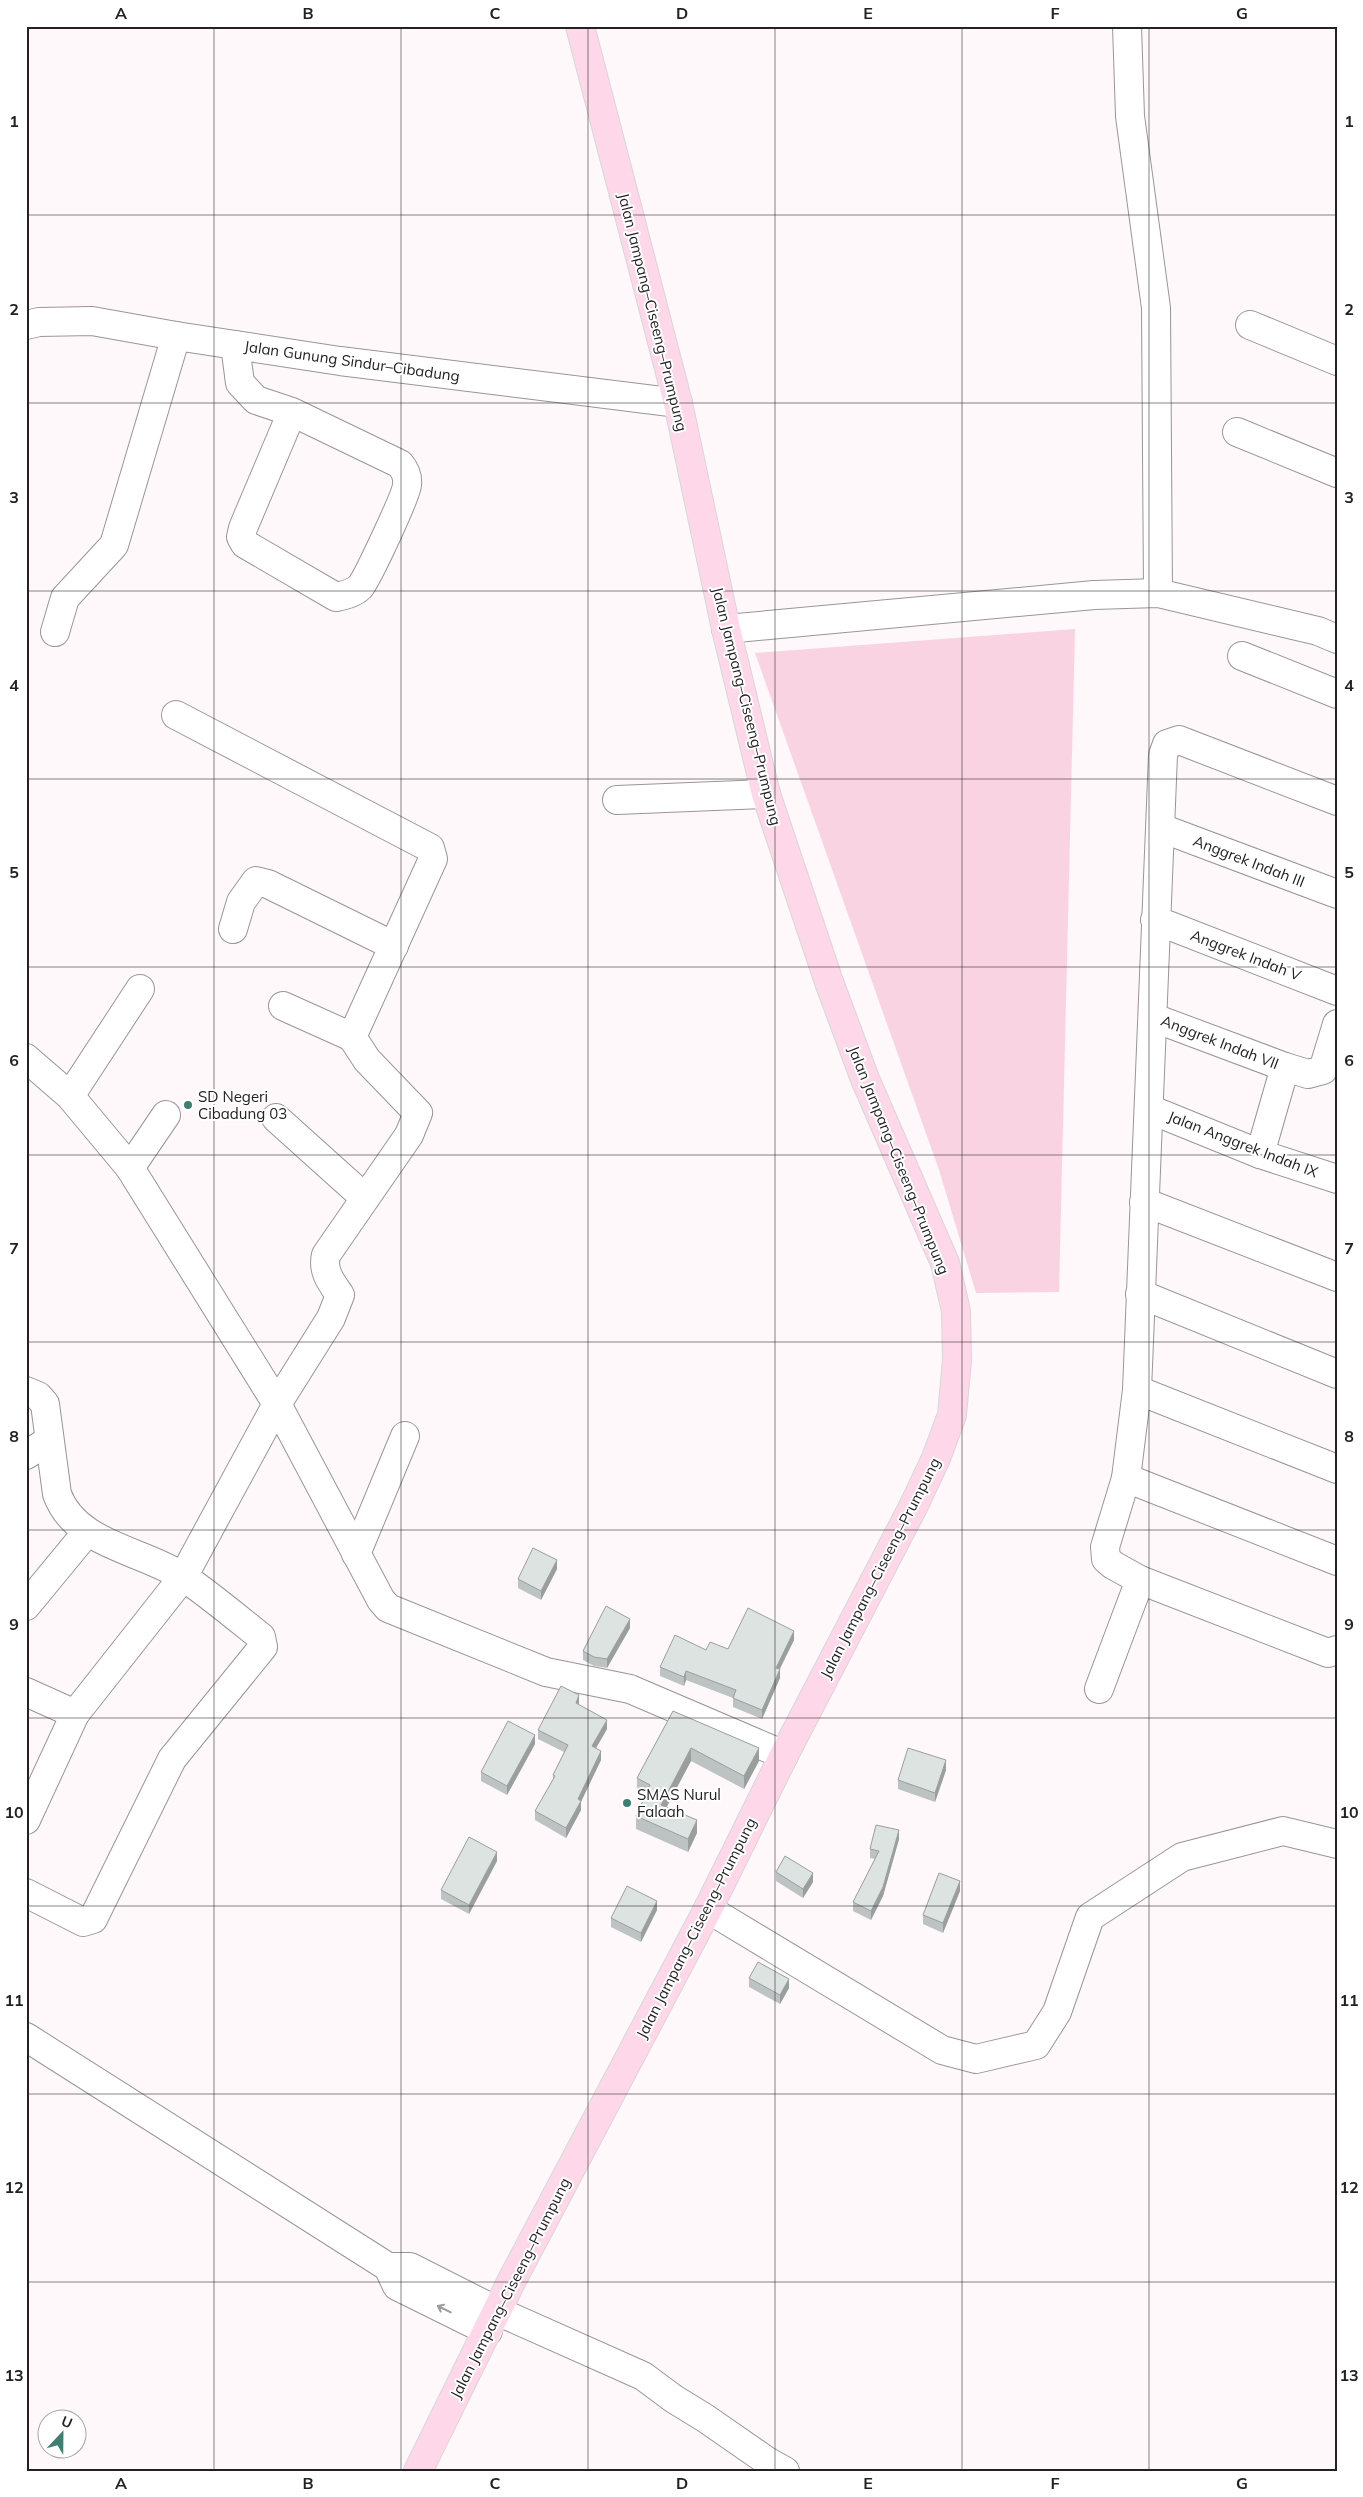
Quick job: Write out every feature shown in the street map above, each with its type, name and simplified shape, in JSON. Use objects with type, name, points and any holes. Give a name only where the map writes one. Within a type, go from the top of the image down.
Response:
[{"type":"main road","name":"Jalan Jampang–Ciseeng–Prumpung","points":[[418,2471],[492,2321],[708,1909],[784,1755],[936,1458],[952,1415],[957,1360],[956,1311],[945,1263],[865,1079],[829,982],[766,794],[726,629],[678,403],[580,26]]},
{"type":"street","points":[[1127,26],[1130,116],[1156,308],[1147,593]]},
{"type":"street","name":"Jalan Gunung Sindur–Cibadung","points":[[26,325],[39,322],[92,320],[176,336],[340,361],[678,403]]},
{"type":"street","points":[[1250,325],[1337,361]]},
{"type":"street","points":[[55,632],[66,598],[114,545],[176,336]]},
{"type":"street","points":[[235,345],[240,384],[256,400],[292,412],[400,464],[406,470],[406,490],[366,579],[354,592],[346,595],[336,597],[245,544],[242,539],[243,528],[292,412]]},
{"type":"street","points":[[1237,432],[1337,473]]},
{"type":"street","points":[[726,629],[1094,595],[1147,593],[1318,631],[1337,639]]},
{"type":"street","points":[[1242,656],[1337,694]]},
{"type":"street","points":[[176,715],[430,848],[433,859],[352,1037]]},
{"type":"street","points":[[1336,1650],[1328,1653],[1140,1580],[1113,1566],[1106,1559],[1104,1546],[1126,1478],[1137,1390],[1144,1202],[1154,1018],[1155,920],[1161,828],[1163,755],[1167,744],[1179,740],[1337,801]]},
{"type":"street","points":[[617,800],[766,794]]},
{"type":"street","name":"Anggrek Indah III","points":[[1161,828],[1337,894]]},
{"type":"street","points":[[233,929],[241,902],[256,881],[268,884],[394,946]]},
{"type":"street","name":"Anggrek Indah V","points":[[1155,920],[1337,991]]},
{"type":"street","points":[[70,1096],[140,989]]},
{"type":"street","points":[[26,1820],[74,1714],[184,1577],[277,1404],[331,1318],[340,1296],[330,1281],[324,1265],[326,1255],[409,1135],[418,1113],[367,1060],[352,1037],[283,1006]]},
{"type":"street","name":"Anggrek Indah VII","points":[[1154,1018],[1308,1074],[1323,1070],[1337,1024]]},
{"type":"street","points":[[26,1058],[70,1096],[130,1168],[277,1404],[381,1600],[388,1608],[546,1672],[630,1688],[784,1755]]},
{"type":"street","points":[[1260,1154],[1285,1067]]},
{"type":"street","name":"Jalan Anggrek Indah IX","points":[[1149,1109],[1260,1154],[1337,1179]]},
{"type":"street","points":[[130,1168],[166,1114]]},
{"type":"street","points":[[276,1118],[365,1198]]},
{"type":"street","points":[[1144,1202],[1337,1277]]},
{"type":"street","points":[[1140,1294],[1337,1374]]},
{"type":"street","points":[[1137,1390],[1337,1468]]},
{"type":"street","points":[[26,1391],[38,1396],[45,1404],[37,1448],[62,1508],[87,1532],[184,1577],[261,1637],[263,1647],[172,1759],[93,1919],[83,1922],[26,1893]]},
{"type":"street","points":[[356,1554],[405,1436]]},
{"type":"street","points":[[1126,1478],[1337,1561]]},
{"type":"street","points":[[26,1606],[87,1532]]},
{"type":"street","points":[[1099,1690],[1140,1580]]},
{"type":"street","points":[[26,1692],[74,1714]]},
{"type":"street","points":[[708,1909],[942,2050],[976,2059],[1036,2045],[1057,2012],[1090,1917],[1182,1858],[1283,1832],[1337,1844]]},
{"type":"street","points":[[26,2037],[388,2267],[410,2267],[492,2321],[644,2376],[674,2399],[705,2418],[771,2468]]},
{"type":"shaded area","points":[[1075,629],[1059,1292],[976,1293],[939,1170],[755,653]]},
{"type":"building","points":[[533,1548],[557,1560],[541,1591],[518,1579]]},
{"type":"building","points":[[606,1606],[630,1619],[607,1659],[594,1657],[583,1651]]},
{"type":"building","points":[[748,1608],[794,1631],[776,1668],[780,1669],[762,1710],[733,1698],[736,1690],[686,1671],[684,1677],[660,1667],[675,1635],[706,1650],[710,1642],[728,1649]]},
{"type":"building","points":[[561,1686],[579,1695],[576,1703],[607,1720],[592,1746],[601,1751],[578,1799],[581,1801],[566,1828],[535,1811],[555,1776],[553,1775],[568,1745],[538,1730]]},
{"type":"building","points":[[673,1711],[759,1748],[744,1776],[691,1748],[661,1805],[697,1820],[688,1839],[636,1816],[650,1785],[637,1778]]},
{"type":"building","points":[[508,1721],[535,1735],[507,1786],[481,1772]]},
{"type":"building","points":[[908,1748],[946,1760],[935,1793],[898,1780]]},
{"type":"building","points":[[876,1825],[899,1830],[883,1887],[871,1911],[853,1902],[879,1851],[870,1849]]},
{"type":"building","points":[[469,1837],[497,1852],[469,1905],[441,1890]]},
{"type":"building","points":[[785,1856],[813,1873],[803,1889],[776,1872]]},
{"type":"building","points":[[939,1873],[960,1881],[943,1923],[923,1915]]},
{"type":"building","points":[[627,1886],[657,1901],[641,1933],[611,1918]]},
{"type":"building","points":[[758,1962],[789,1979],[780,1995],[749,1978]]},
{"type":"place","name":"SD Negeri Cibadung 03","points":[[188,1105]]},
{"type":"place","name":"SMAS Nurul Falaah","points":[[627,1803]]}]
